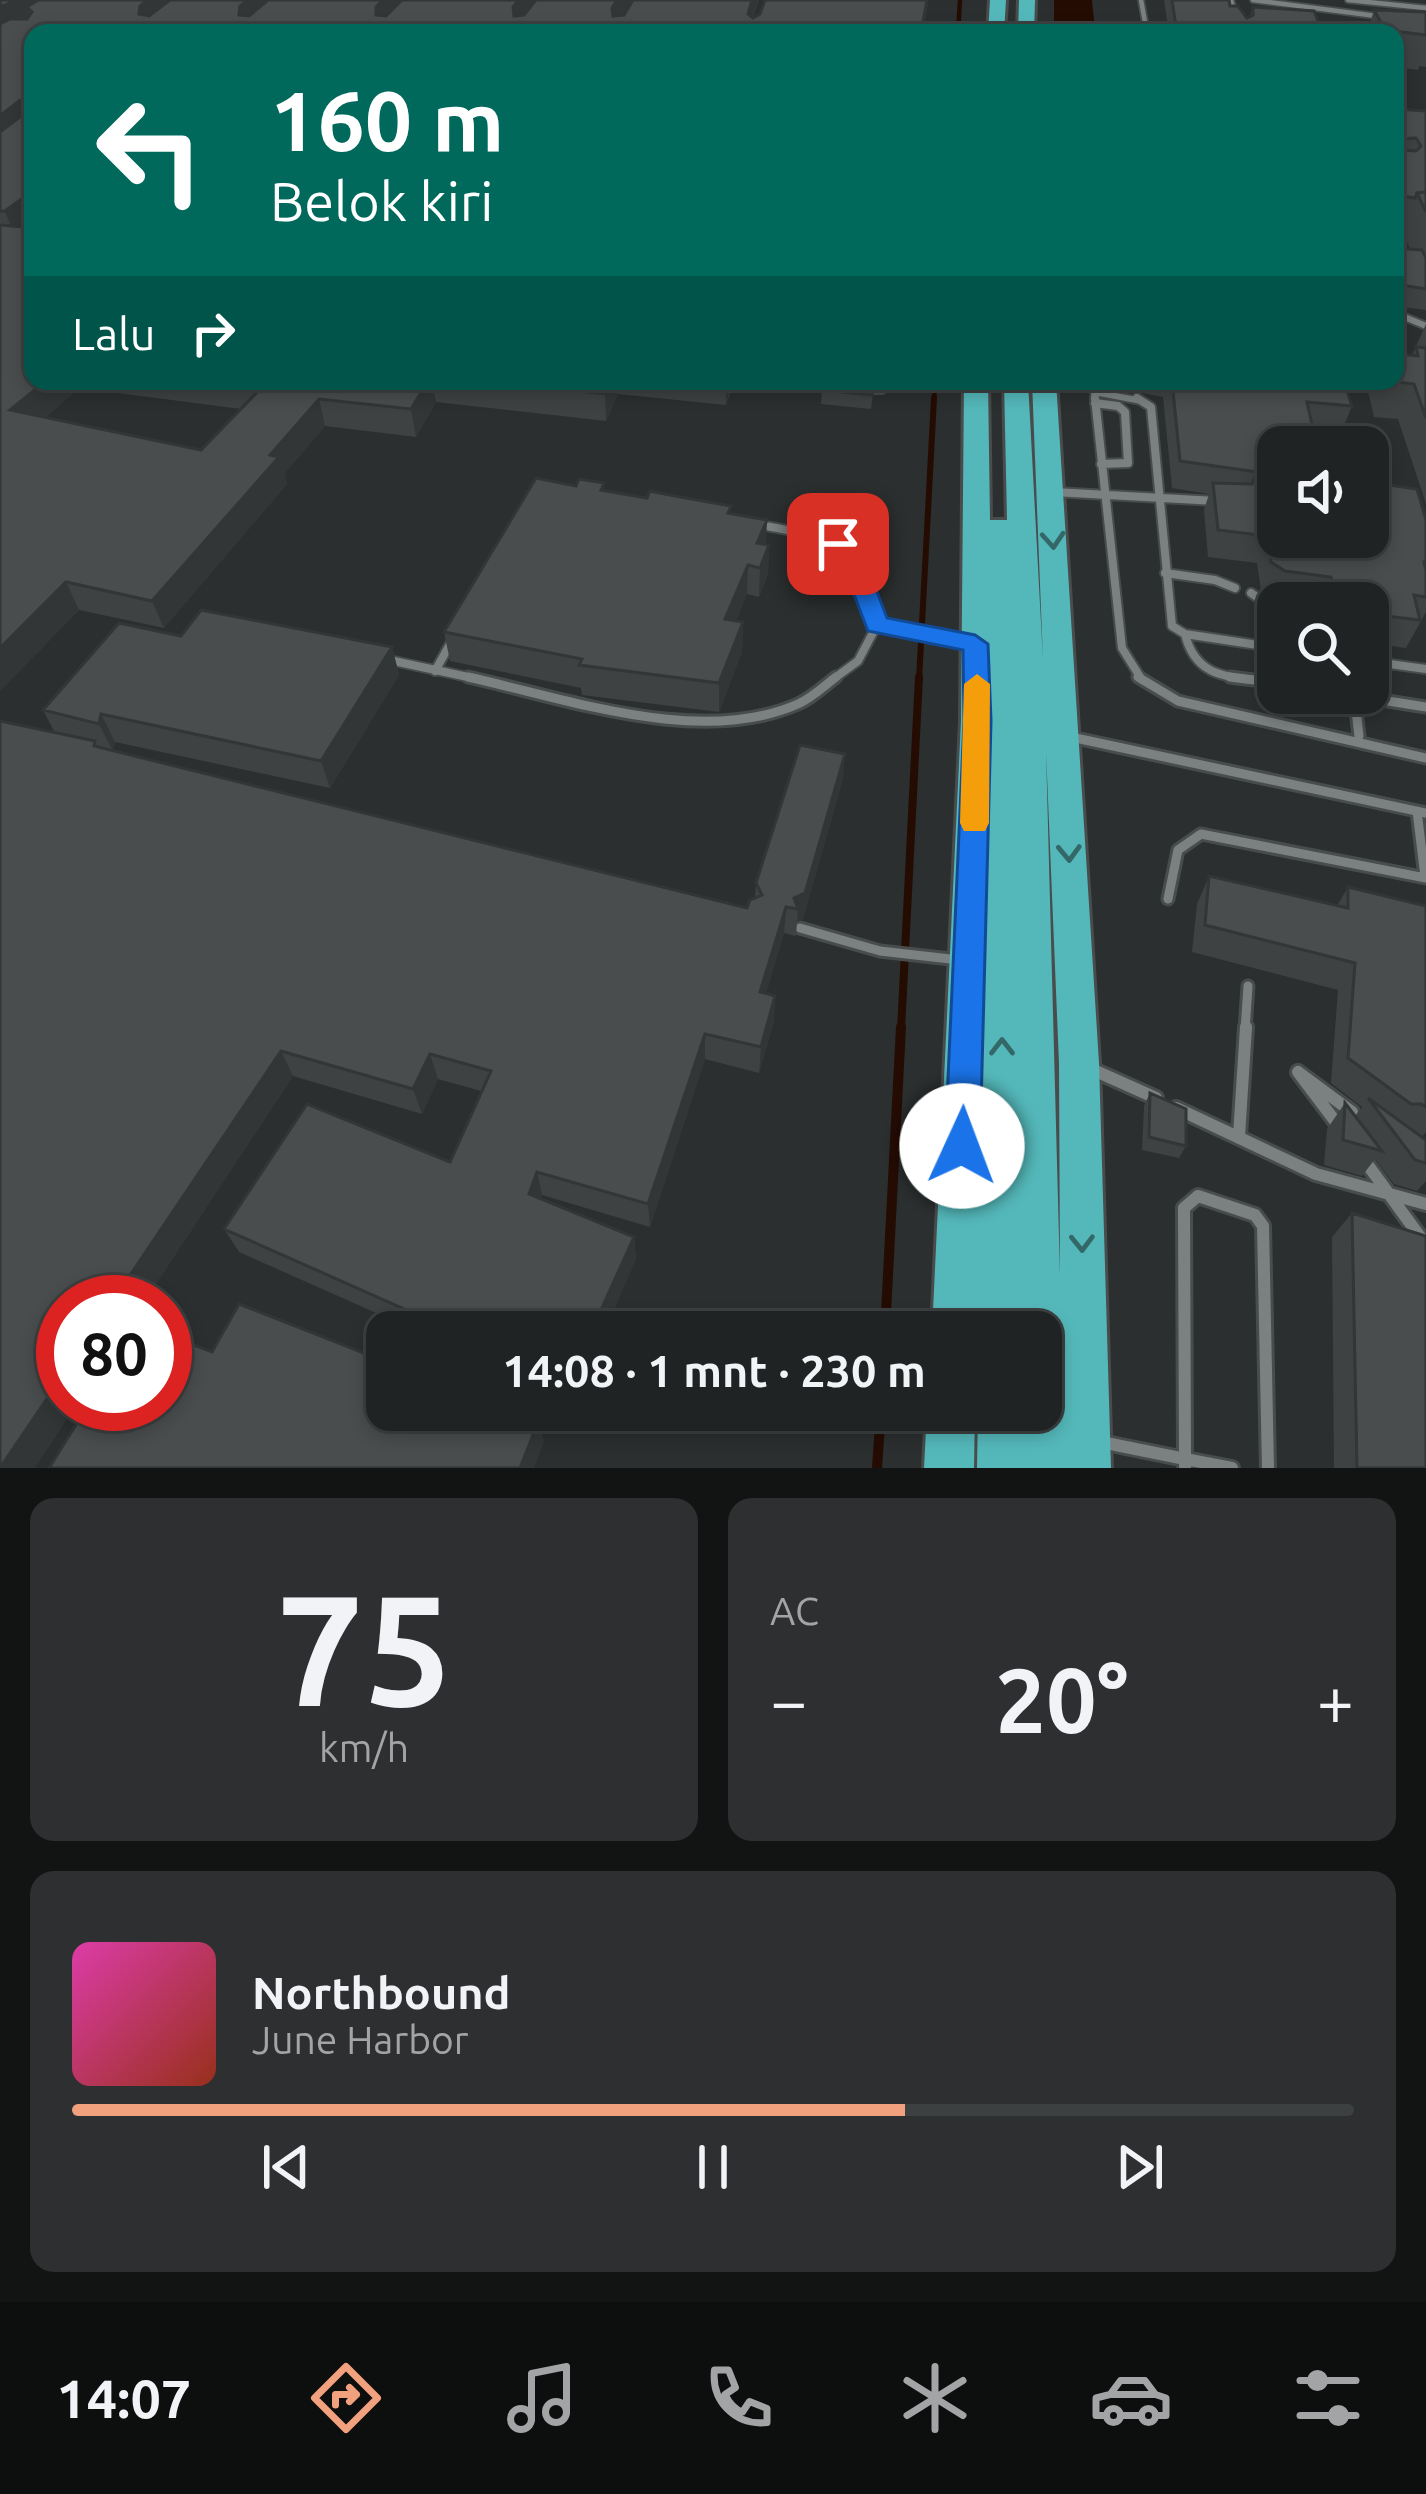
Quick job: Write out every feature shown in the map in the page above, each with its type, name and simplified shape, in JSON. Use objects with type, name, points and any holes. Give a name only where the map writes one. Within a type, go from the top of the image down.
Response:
[{"type":"highway","points":[[976,390],[970,643],[1018,728],[1079,1063],[1096,1451]]},
{"type":"highway","points":[[998,390],[1018,728],[1037,1311]]},
{"type":"highway","points":[[1002,1311],[1018,728],[1016,390]]},
{"type":"highway","points":[[955,1311],[954,959],[1018,728],[1050,491],[1044,390]]},
{"type":"highway","points":[[949,1468],[950,1431]]},
{"type":"highway","points":[[1001,1431],[1001,1468]]},
{"type":"highway","points":[[1039,1431],[1040,1468]]},
{"type":"lane","points":[[1253,0],[1399,19]]},
{"type":"lane","points":[[1348,0],[1424,4]]},
{"type":"lane","points":[[1388,3],[1408,0]]},
{"type":"lane","points":[[1264,1],[1271,20]]},
{"type":"lane","points":[[1295,2],[1298,22]]},
{"type":"lane","points":[[1304,6],[1312,13]]},
{"type":"lane","points":[[1094,390],[1122,648],[1138,678],[1157,692],[1205,709],[1426,758]]},
{"type":"lane","points":[[1094,398],[1135,397],[1151,407],[1172,626],[1185,634],[1257,645]]},
{"type":"lane","points":[[1094,398],[1125,412],[1128,463],[1101,464]]},
{"type":"lane","points":[[1019,489],[1221,502]]},
{"type":"lane","points":[[371,656],[680,723],[747,716],[801,703],[858,661],[877,625],[852,558],[838,544],[810,532],[740,522]]},
{"type":"lane","points":[[1165,573],[1215,580],[1235,588]]},
{"type":"lane","points":[[1251,593],[1257,597]]},
{"type":"lane","points":[[877,625],[970,643]]},
{"type":"lane","points":[[436,671],[458,629]]},
{"type":"lane","points":[[1185,634],[1188,656],[1202,669],[1257,679]]},
{"type":"lane","points":[[1389,664],[1426,669]]},
{"type":"lane","points":[[1389,700],[1426,707]]},
{"type":"lane","points":[[1356,714],[1359,736]]},
{"type":"lane","points":[[1018,728],[1421,812],[1425,877],[1201,834],[1179,844],[1168,899]]},
{"type":"lane","points":[[800,928],[880,951],[954,959]]},
{"type":"lane","points":[[1239,1136],[1248,986]]},
{"type":"lane","points":[[1079,1063],[1316,1174],[1426,1204]]},
{"type":"lane","points":[[1371,1124],[1298,1072],[1426,1245]]},
{"type":"lane","points":[[1185,1464],[1184,1208],[1198,1196],[1255,1214],[1263,1226],[1268,1468]]},
{"type":"lane","points":[[1096,1451],[1142,1451],[1185,1464],[1232,1468]]},
{"type":"shaded area","points":[[1054,0],[1092,0],[1094,24],[1054,24]]},
{"type":"building","points":[[38,0],[148,0],[139,14],[149,16],[170,0],[248,0],[240,6],[239,15],[249,16],[268,0],[383,0],[376,15],[386,16],[402,0],[519,0],[513,7],[514,16],[524,15],[536,0],[617,0],[613,16],[624,15],[633,0],[752,0],[748,14],[753,18],[760,14],[765,0],[927,0],[923,24],[24,24],[24,101],[0,116],[0,24],[27,19],[32,12],[27,7]]},
{"type":"building","points":[[1172,0],[1229,0],[1247,18],[1253,15],[1253,7],[1314,11],[1319,24],[1176,24]]},
{"type":"building","points":[[1374,10],[1426,12],[1426,35],[1404,32],[1404,24],[1382,24]]},
{"type":"building","points":[[1404,110],[1426,111],[1426,192],[1415,198],[1404,196],[1404,150],[1416,151],[1421,146],[1416,138],[1404,139]]},
{"type":"building","points":[[24,114],[24,197],[5,211],[0,211],[0,132]]},
{"type":"building","points":[[0,225],[24,227],[24,390],[35,390],[10,410],[201,450],[259,390],[423,390],[411,409],[319,399],[270,455],[279,457],[152,601],[66,582],[0,648]]},
{"type":"building","points":[[1404,249],[1422,250],[1426,289],[1404,285]]},
{"type":"building","points":[[1416,347],[1426,348],[1426,418],[1414,384],[1404,383],[1404,354],[1418,356]]},
{"type":"building","points":[[822,390],[873,390],[872,395]]},
{"type":"building","points":[[1173,390],[1347,390],[1352,406],[1307,402],[1312,426],[1257,426],[1257,472],[1180,461]]},
{"type":"building","points":[[1257,472],[1257,535],[1218,530],[1213,483],[1252,484]]},
{"type":"building","points":[[536,478],[576,486],[579,479],[604,483],[601,490],[647,498],[650,491],[731,506],[728,513],[767,520],[757,543],[769,545],[760,568],[748,565],[725,619],[743,622],[719,683],[579,665],[582,659],[444,632]]},
{"type":"building","points":[[1389,485],[1417,489],[1426,520],[1426,597],[1414,595],[1420,620],[1389,616],[1389,582],[1332,582],[1331,577],[1285,571],[1271,558],[1389,558]]},
{"type":"building","points":[[201,610],[392,647],[321,761],[101,714],[99,724],[43,710],[119,623],[181,636]]},
{"type":"building","points":[[0,721],[95,741],[94,746],[747,908],[750,900],[762,895],[756,883],[800,745],[845,754],[805,893],[794,898],[798,909],[786,907],[760,992],[775,996],[761,1047],[705,1034],[648,1204],[537,1172],[529,1194],[634,1237],[601,1311],[409,1311],[224,1229],[307,1104],[450,1162],[491,1071],[430,1054],[413,1089],[281,1051],[130,1275],[36,1275],[36,1415],[0,1468]]},
{"type":"building","points":[[1209,876],[1348,908],[1348,887],[1426,906],[1426,1107],[1411,1104],[1348,1058],[1355,963],[1205,925]]},
{"type":"building","points":[[1150,1093],[1186,1109],[1186,1146],[1149,1137]]},
{"type":"building","points":[[1368,1098],[1426,1140],[1426,1163],[1415,1160]]},
{"type":"building","points":[[1345,1103],[1382,1151],[1343,1140]]},
{"type":"building","points":[[1352,1213],[1426,1236],[1426,1468],[1357,1468]]},
{"type":"building","points":[[239,1304],[366,1354],[366,1431],[534,1431],[520,1468],[49,1468],[72,1431],[192,1431],[192,1344],[212,1352]]},
{"type":"waterway","points":[[959,24],[960,0]]},
{"type":"waterway","points":[[934,401],[935,390]]},
{"type":"waterway","points":[[919,680],[934,398]]},
{"type":"waterway","points":[[901,1030],[919,677]]},
{"type":"waterway","points":[[886,1311],[901,1027]]},
{"type":"waterway","points":[[877,1468],[880,1431]]},
{"type":"slow traffic","points":[[974,823],[977,684]]},
{"type":"route","points":[[838,544],[852,558],[877,625],[975,644],[977,721],[962,1146]]}]
